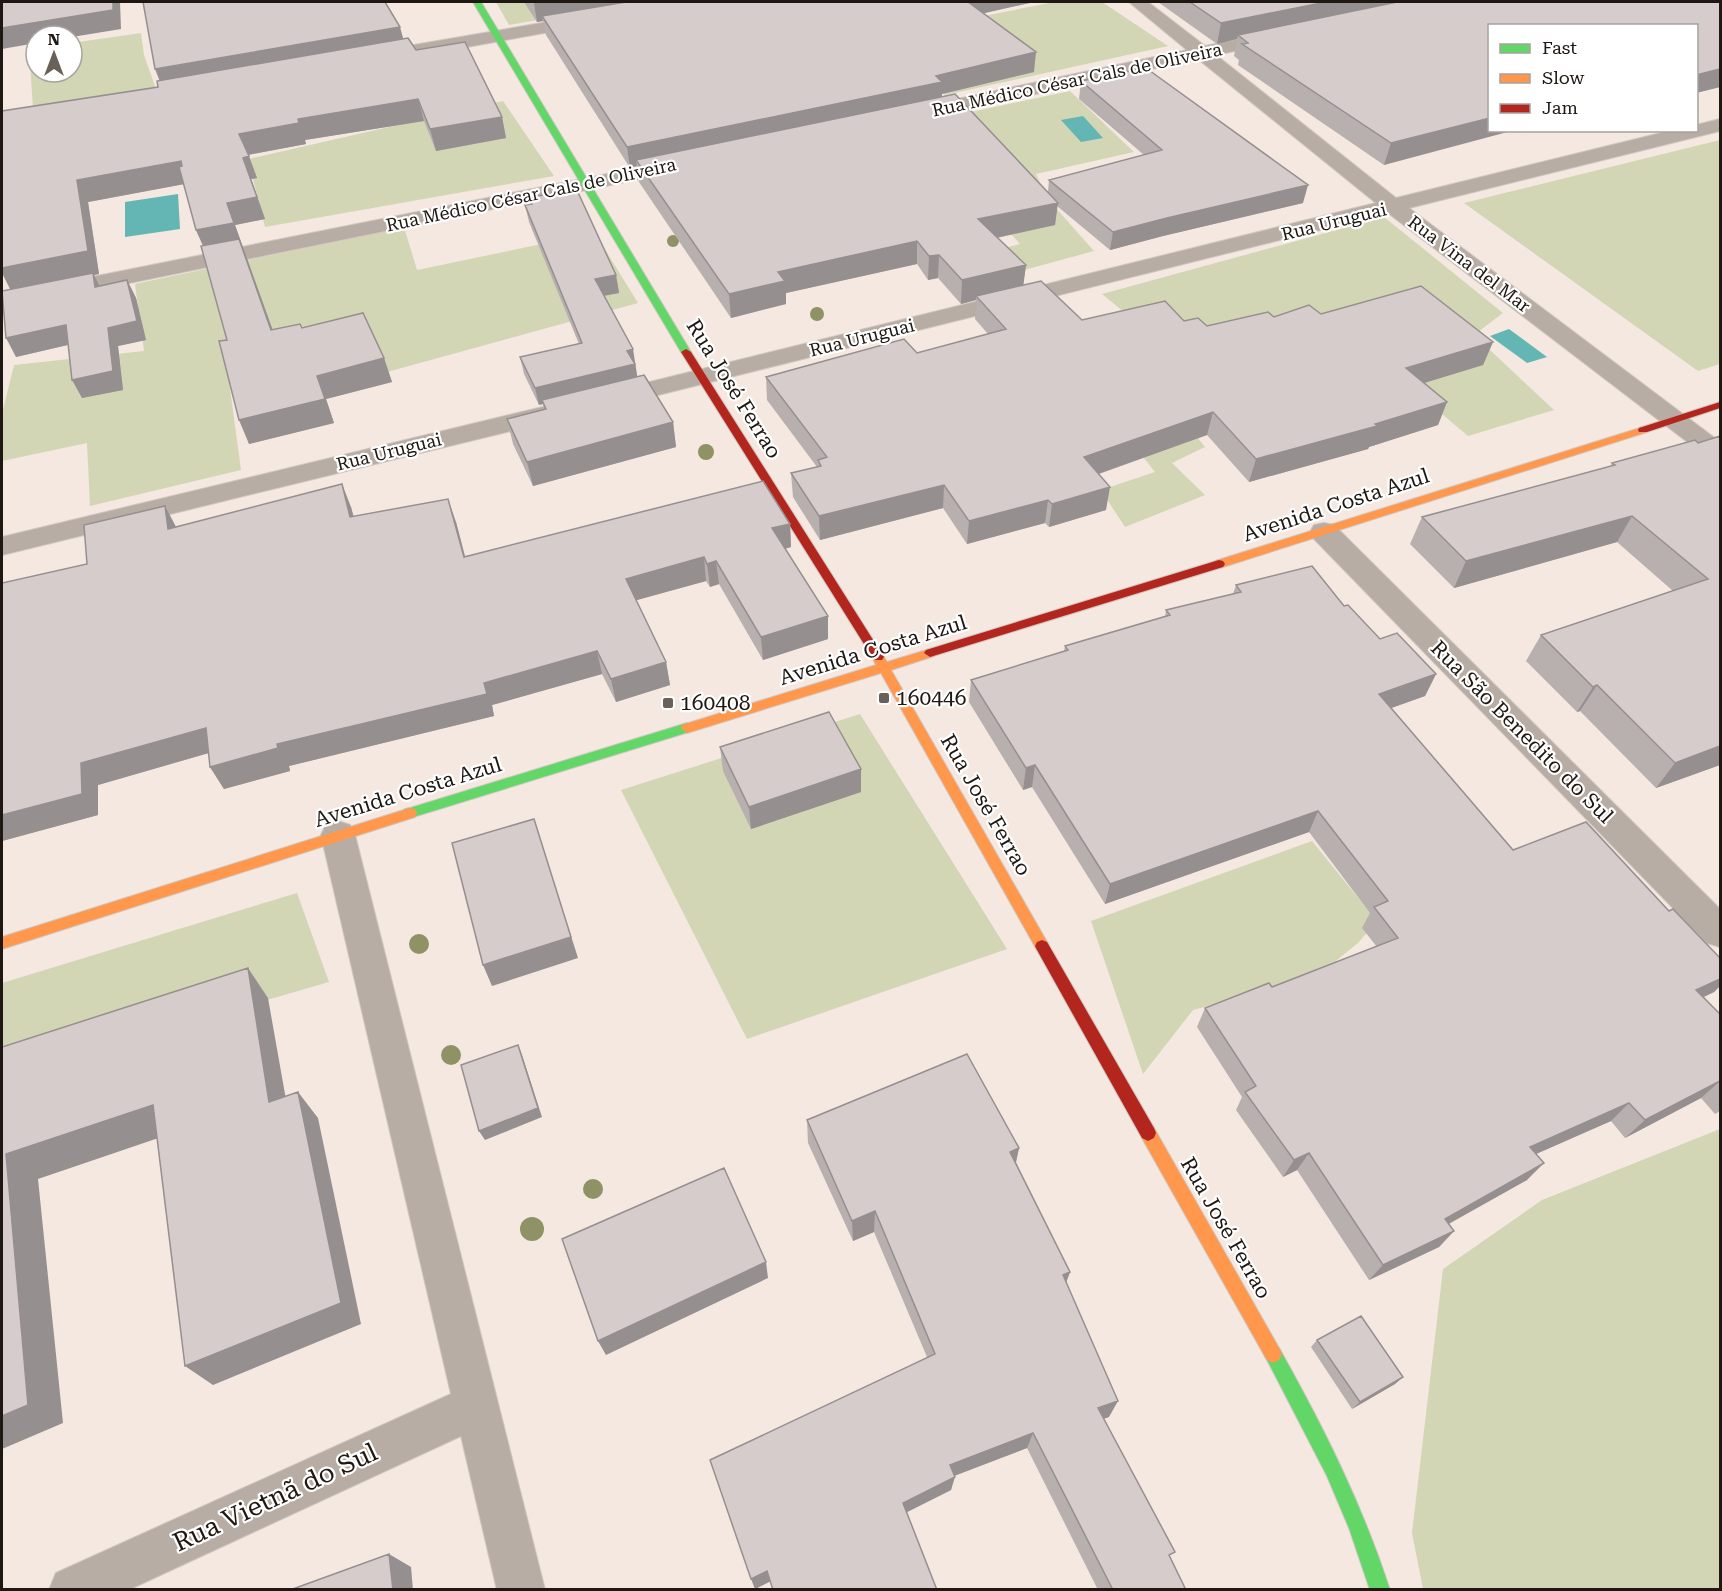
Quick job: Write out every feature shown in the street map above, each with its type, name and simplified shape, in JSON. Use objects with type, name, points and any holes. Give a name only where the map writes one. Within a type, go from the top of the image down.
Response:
[{"type":"street","name":"Rua José Ferrao","points":[[477,2],[584,186],[885,669],[1304,1409],[1347,1492],[1367,1543],[1380,1590]]},
{"type":"street","name":"Rua Vina del Mar","points":[[1138,2],[1204,52],[1395,208],[1720,454]]},
{"type":"street","points":[[355,61],[601,18]]},
{"type":"street","name":"Rua Médico César Cals de Oliveira","points":[[900,118],[1297,33]]},
{"type":"street","name":"Rua Uruguai","points":[[1698,131],[1720,125]]},
{"type":"street","name":"Rua Uruguai","points":[[2,546],[1395,208],[1693,132]]},
{"type":"street","name":"Rua Médico César Cals de Oliveira","points":[[2,302],[584,186],[701,160]]},
{"type":"street","name":"Avenida Costa Azul","points":[[2,943],[338,835],[885,669],[1324,532],[1720,405]]},
{"type":"street","name":"Rua São Benedito do Sul","points":[[1324,532],[1720,932]]},
{"type":"street","points":[[338,835],[521,1590]]},
{"type":"street","name":"Rua Vietnã do Sul","points":[[73,1590],[477,1405]]},
{"type":"green space","points":[[496,2],[640,2],[509,25]]},
{"type":"green space","points":[[1054,2],[1102,2],[1168,46],[945,95],[889,42],[879,37]]},
{"type":"green space","points":[[141,33],[144,55],[156,89],[33,107],[31,84],[84,84],[84,41]]},
{"type":"green space","points":[[1070,91],[1134,152],[1036,174],[1047,198],[1094,251],[987,280],[970,257],[1020,244],[974,194],[857,136]]},
{"type":"green space","points":[[503,101],[554,176],[265,227],[248,159]]},
{"type":"green space","points":[[1720,140],[1720,364],[1698,371],[1464,203]]},
{"type":"green space","points":[[1384,217],[1503,313],[1474,335],[1554,410],[1468,436],[1344,331],[1209,348],[1135,321],[1102,294]]},
{"type":"green space","points":[[404,227],[417,270],[595,233],[638,303],[387,372],[227,366],[241,470],[90,506],[87,443],[2,461],[2,414],[14,365],[144,351],[135,284]]},
{"type":"green space","points":[[1163,394],[1205,447],[1172,463],[1205,495],[1125,527],[1101,490],[1155,472],[1107,411]]},
{"type":"green space","points":[[860,714],[1007,949],[747,1039],[621,790]]},
{"type":"green space","points":[[1312,841],[1377,921],[1358,943],[1316,977],[1193,1010],[1143,1074],[1091,921]]},
{"type":"green space","points":[[297,893],[329,982],[2,1077],[2,983]]},
{"type":"green space","points":[[1720,1129],[1720,1589],[1423,1589],[1412,1533],[1443,1269],[1542,1200]]},
{"type":"water","points":[[1083,116],[1103,138],[1081,142],[1061,120]]},
{"type":"water","points":[[178,194],[180,229],[125,237],[125,202]]},
{"type":"water","points":[[1509,329],[1547,357],[1527,363],[1490,336]]},
{"type":"building","points":[[2,2],[113,2],[113,10],[2,28]]},
{"type":"building","points":[[143,2],[385,2],[400,27],[155,69]]},
{"type":"building","points":[[626,2],[968,2],[1036,52],[936,76],[942,82],[627,147],[542,16]]},
{"type":"building","points":[[1190,2],[1326,2],[1221,23]]},
{"type":"building","points":[[1397,2],[1720,2],[1720,69],[1698,74],[1698,24],[1488,24],[1488,119],[1391,143],[1242,44],[1248,43],[1238,35]]},
{"type":"building","points":[[408,38],[416,50],[465,42],[502,117],[430,129],[418,99],[298,119],[299,123],[239,134],[249,156],[243,158],[257,197],[227,203],[234,223],[196,230],[179,167],[182,166],[181,161],[77,180],[88,251],[2,268],[2,111],[158,87],[157,81]]},
{"type":"building","points":[[1146,68],[1308,185],[1113,232],[1049,180],[1162,150],[1081,81]]},
{"type":"building","points":[[955,94],[1058,203],[978,219],[1026,265],[962,280],[939,255],[929,256],[917,241],[778,272],[785,281],[729,294],[636,160]]},
{"type":"building","points":[[576,188],[616,275],[595,279],[633,349],[627,351],[635,364],[535,388],[520,357],[582,343],[525,205],[532,204],[529,198]]},
{"type":"building","points":[[239,239],[271,330],[300,324],[302,328],[363,313],[384,358],[317,376],[325,399],[239,420],[219,341],[227,340],[201,246]]},
{"type":"building","points":[[93,273],[95,287],[127,280],[137,321],[108,328],[113,371],[72,380],[66,325],[6,338],[2,291]]},
{"type":"building","points":[[1041,281],[1082,320],[1165,301],[1184,321],[1198,318],[1207,326],[1268,312],[1274,317],[1309,305],[1321,314],[1421,286],[1493,342],[1406,368],[1447,402],[1375,424],[1377,426],[1256,459],[1213,412],[1084,457],[1110,487],[1052,504],[1048,500],[969,521],[944,485],[819,516],[791,473],[821,466],[818,460],[827,457],[766,377],[904,339],[917,353],[1006,329],[976,296]]},
{"type":"building","points":[[644,375],[673,422],[527,462],[507,419],[546,409],[542,400]]},
{"type":"building","points":[[1720,436],[1720,746],[1675,763],[1597,685],[1593,687],[1541,635],[1708,579],[1632,516],[1466,561],[1422,517],[1615,465],[1612,463],[1695,440],[1698,443]]},
{"type":"building","points":[[763,481],[790,524],[772,528],[828,616],[761,637],[716,561],[707,564],[704,557],[626,579],[666,662],[611,679],[597,651],[484,683],[487,694],[277,744],[278,748],[210,767],[206,728],[81,763],[82,794],[2,815],[2,583],[87,564],[84,525],[165,506],[168,529],[342,484],[350,517],[448,499],[464,557]]},
{"type":"building","points":[[1312,566],[1344,606],[1348,605],[1380,639],[1397,633],[1436,674],[1379,694],[1513,850],[1586,822],[1669,911],[1673,909],[1720,958],[1720,979],[1696,990],[1720,1014],[1720,1081],[1645,1120],[1629,1103],[1530,1147],[1544,1163],[1445,1219],[1454,1231],[1383,1265],[1309,1153],[1294,1160],[1245,1092],[1256,1086],[1205,1008],[1269,983],[1272,987],[1398,938],[1374,907],[1388,901],[1318,811],[1110,884],[1035,765],[1026,768],[971,680],[1068,650],[1065,646],[1170,615],[1166,610],[1241,592],[1236,585]]},
{"type":"building","points":[[829,712],[861,769],[749,807],[720,747]]},
{"type":"building","points":[[534,819],[571,937],[483,965],[452,843]]},
{"type":"building","points":[[248,968],[269,1102],[298,1092],[341,1303],[185,1366],[153,1105],[6,1154],[28,1405],[2,1416],[2,1047]]},
{"type":"building","points":[[518,1045],[538,1108],[479,1131],[461,1065]]},
{"type":"building","points":[[967,1054],[1019,1148],[1010,1152],[1070,1272],[1063,1275],[1118,1401],[1098,1408],[1175,1552],[1169,1555],[1186,1590],[1113,1590],[1033,1433],[950,1465],[955,1477],[903,1503],[937,1590],[773,1590],[767,1571],[751,1579],[710,1460],[935,1354],[875,1211],[852,1221],[807,1120]]},
{"type":"building","points":[[724,1168],[766,1262],[598,1341],[562,1239]]},
{"type":"building","points":[[1361,1316],[1403,1377],[1360,1402],[1317,1340]]},
{"type":"building","points":[[389,1554],[393,1590],[290,1590]]},
{"type":"traffic: fast","points":[[477,2],[686,352]]},
{"type":"traffic: fast","points":[[410,813],[687,728]]},
{"type":"traffic: fast","points":[[1273,1354],[1333,1469],[1359,1528],[1380,1590]]},
{"type":"traffic: slow","points":[[1219,564],[1643,430]]},
{"type":"traffic: slow","points":[[687,728],[930,653]]},
{"type":"traffic: slow","points":[[878,657],[1042,946]]},
{"type":"traffic: slow","points":[[2,943],[410,813]]},
{"type":"traffic: slow","points":[[1148,1133],[1273,1354]]},
{"type":"traffic: jam","points":[[686,352],[878,657]]},
{"type":"traffic: jam","points":[[1643,430],[1720,405]]},
{"type":"traffic: jam","points":[[930,653],[1219,564]]},
{"type":"traffic: jam","points":[[1042,946],[1148,1133]]},
{"type":"place","name":"160446","points":[[884,698]]},
{"type":"place","name":"160408","points":[[668,703]]}]
